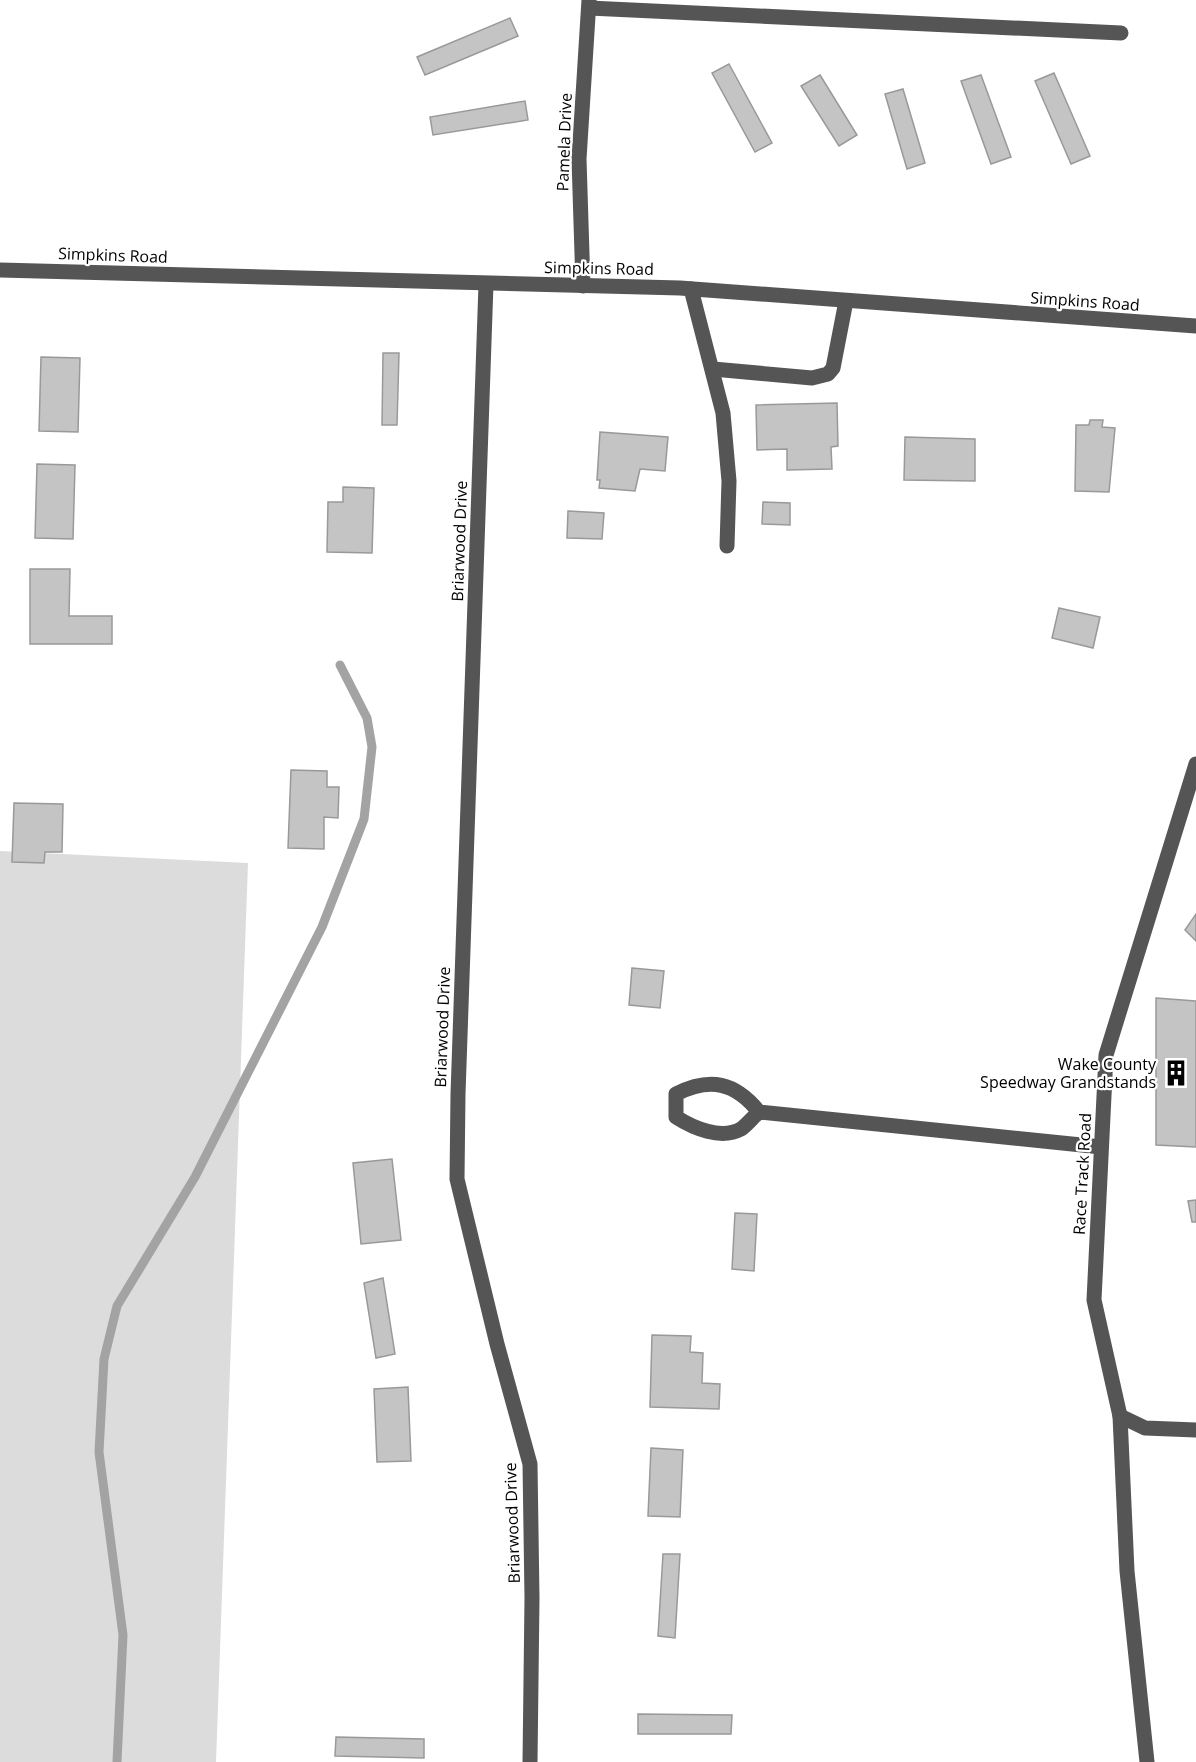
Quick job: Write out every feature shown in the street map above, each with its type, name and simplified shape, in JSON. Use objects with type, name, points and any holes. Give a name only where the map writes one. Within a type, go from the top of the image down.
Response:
[{"type":"street","points":[[589,4],[1121,33]]},
{"type":"street","name":"Pamela Drive","points":[[583,286],[579,159],[589,4]]},
{"type":"street","name":"Simpkins Road","points":[[0,270],[691,289],[1196,326]]},
{"type":"street","name":"Briarwood Drive","points":[[486,284],[457,1179],[497,1344],[530,1464],[532,1610],[530,1762]]},
{"type":"street","points":[[691,289],[723,413],[729,481],[727,546]]},
{"type":"street","points":[[712,369],[812,378],[828,374],[832,368],[846,301]]},
{"type":"street","name":"Race Track Road","points":[[1147,1762],[1127,1571],[1120,1416],[1094,1300],[1101,1147],[1106,1055],[1196,766]]},
{"type":"street","points":[[759,1112],[740,1130],[714,1133],[691,1127],[676,1117],[676,1094],[696,1084],[725,1085],[746,1095],[759,1112],[1101,1147]]},
{"type":"street","points":[[1120,1416],[1145,1428],[1196,1430]]},
{"type":"shaded area","points":[[0,851],[248,863],[216,1762],[0,1762]]},
{"type":"building","points":[[510,18],[518,36],[425,75],[417,57]]},
{"type":"building","points":[[729,64],[772,143],[755,152],[712,73]]},
{"type":"building","points":[[1054,73],[1090,156],[1071,164],[1035,81]]},
{"type":"building","points":[[820,75],[857,135],[839,146],[801,86]]},
{"type":"building","points":[[981,75],[1011,157],[991,164],[961,81]]},
{"type":"building","points":[[903,89],[925,163],[907,169],[885,94]]},
{"type":"building","points":[[525,101],[528,120],[433,135],[430,117]]},
{"type":"building","points":[[383,353],[399,353],[397,425],[382,425]]},
{"type":"building","points":[[41,357],[80,358],[78,432],[39,431]]},
{"type":"building","points":[[837,403],[838,446],[831,447],[832,469],[787,470],[787,449],[757,450],[756,405]]},
{"type":"building","points":[[1090,420],[1103,420],[1102,427],[1115,428],[1109,492],[1075,491],[1076,425],[1089,425]]},
{"type":"building","points":[[600,432],[668,437],[665,471],[640,469],[635,491],[599,488],[600,480],[597,480]]},
{"type":"building","points":[[905,437],[975,439],[975,481],[904,480]]},
{"type":"building","points":[[37,464],[75,465],[73,539],[35,538]]},
{"type":"building","points":[[343,487],[374,488],[372,553],[327,552],[328,502],[343,502]]},
{"type":"building","points":[[763,502],[790,503],[790,525],[762,524]]},
{"type":"building","points":[[568,511],[604,513],[602,539],[567,538]]},
{"type":"building","points":[[30,569],[70,569],[69,616],[112,616],[112,644],[30,644]]},
{"type":"building","points":[[1059,608],[1100,617],[1093,648],[1052,638]]},
{"type":"building","points":[[291,770],[327,771],[327,787],[339,787],[338,818],[324,817],[324,849],[288,848]]},
{"type":"building","points":[[14,803],[63,804],[62,852],[45,852],[44,863],[12,862]]},
{"type":"building","points":[[1196,914],[1196,941],[1185,930]]},
{"type":"building","points":[[632,968],[664,971],[660,1008],[629,1005]]},
{"type":"building","name":"Wake County Speedway Grandstands","points":[[1156,998],[1196,1001],[1196,1147],[1156,1145]]},
{"type":"building","points":[[392,1159],[401,1240],[361,1244],[353,1163]]},
{"type":"building","points":[[1196,1200],[1196,1222],[1192,1222],[1188,1201]]},
{"type":"building","points":[[735,1213],[757,1214],[754,1271],[732,1269]]},
{"type":"building","points":[[383,1278],[395,1354],[376,1358],[364,1283]]},
{"type":"building","points":[[652,1335],[691,1336],[690,1352],[703,1353],[702,1383],[720,1384],[719,1409],[650,1407]]},
{"type":"building","points":[[408,1387],[411,1461],[377,1462],[374,1389]]},
{"type":"building","points":[[651,1448],[683,1450],[680,1517],[648,1516]]},
{"type":"building","points":[[663,1554],[680,1554],[675,1638],[658,1636]]},
{"type":"building","points":[[638,1714],[732,1715],[731,1734],[638,1734]]},
{"type":"building","points":[[336,1737],[424,1739],[424,1758],[335,1756]]},
{"type":"waterway","points":[[117,1762],[123,1635],[99,1452],[104,1359],[117,1306],[195,1177],[322,927],[364,819],[372,747],[367,718],[340,665]]},
{"type":"place","name":"Wake County Speedway Grandstands","points":[[1176,1073]]}]
